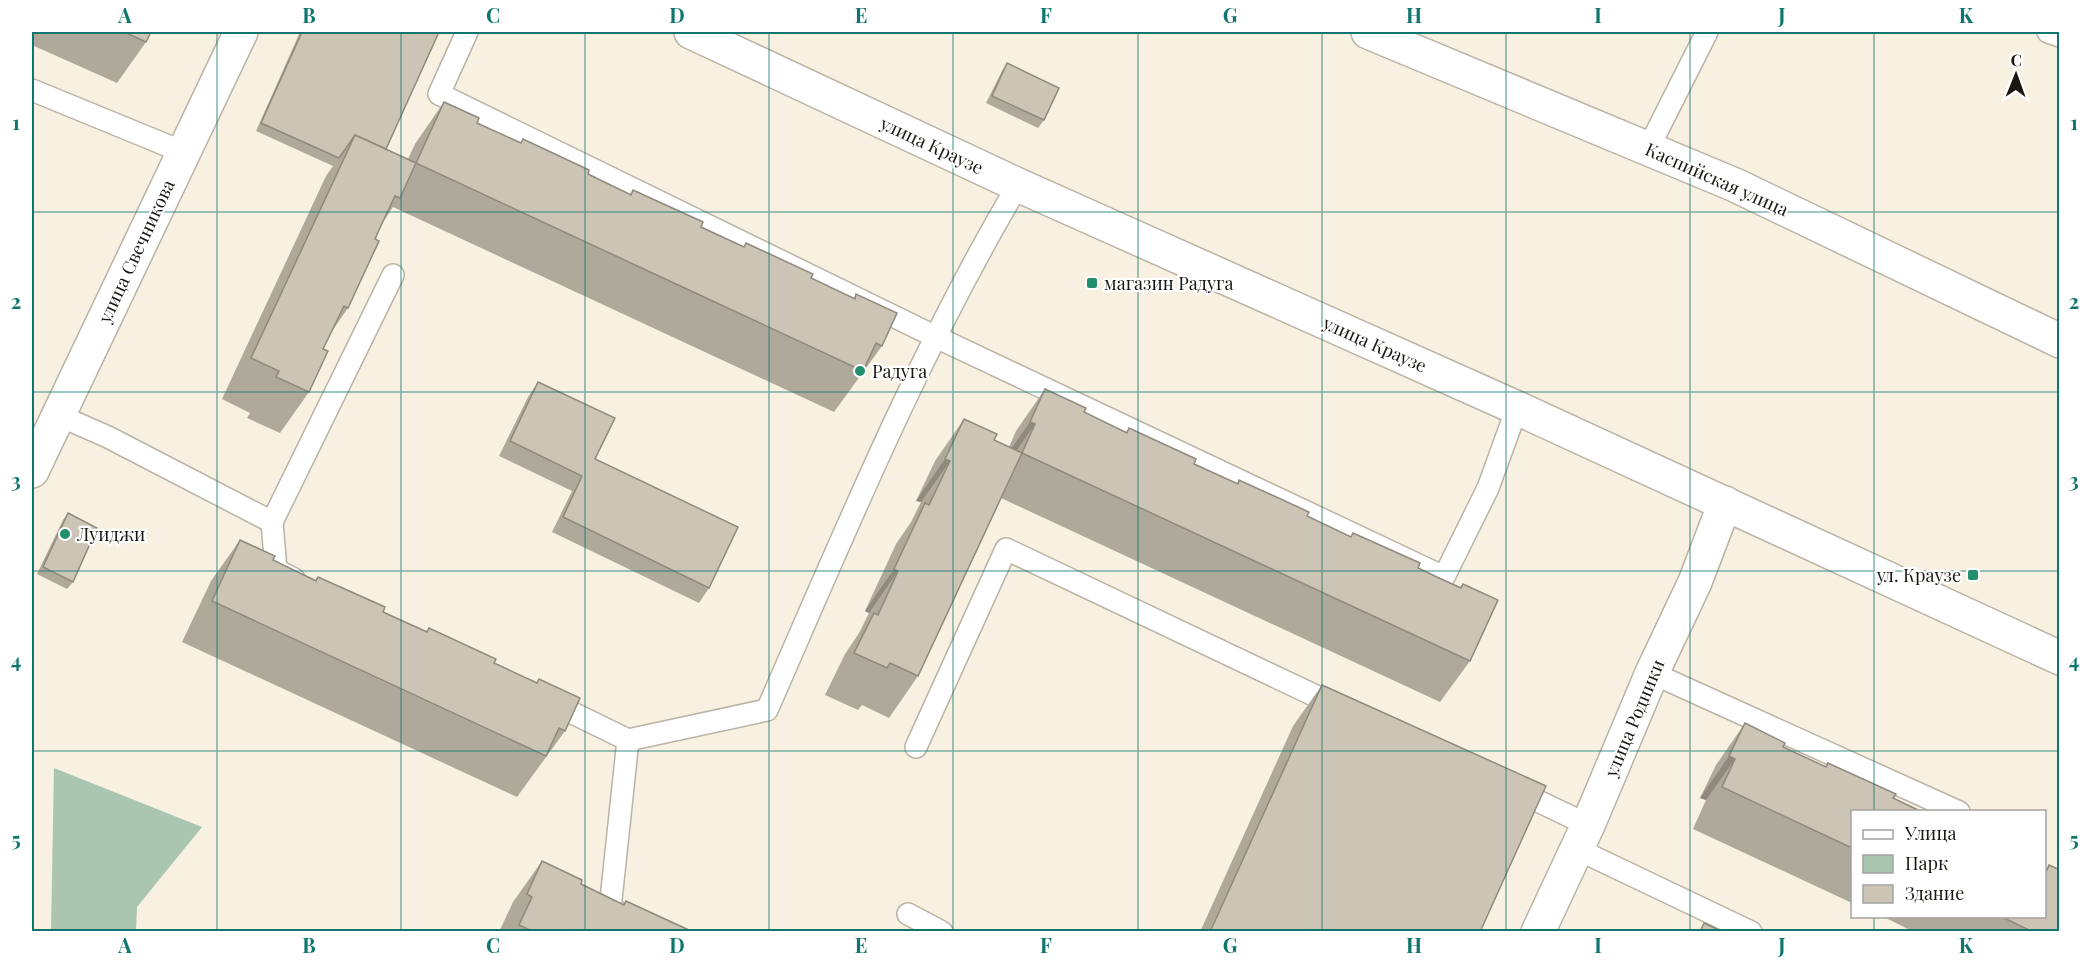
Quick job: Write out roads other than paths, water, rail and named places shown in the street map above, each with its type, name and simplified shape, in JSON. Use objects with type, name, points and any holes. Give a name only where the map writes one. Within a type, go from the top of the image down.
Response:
[{"type":"street","name":"улица Свечникова","points":[[32,471],[241,32]]},
{"type":"street","name":"улица Краузе","points":[[691,32],[1018,185],[1517,408],[2060,658]]},
{"type":"street","name":"Каспийская улица","points":[[1368,32],[1735,185],[2060,341]]},
{"type":"street","name":"улица Родники","points":[[1538,932],[1695,582],[1725,503]]},
{"type":"lane","points":[[467,32],[439,94],[936,337],[1444,577],[1488,488],[1517,408]]},
{"type":"lane","points":[[1648,148],[1707,32]]},
{"type":"lane","points":[[2048,32],[2060,36]]},
{"type":"lane","points":[[32,90],[183,152]]},
{"type":"lane","points":[[532,693],[628,740],[767,710],[870,476],[936,337],[978,253],[1018,185]]},
{"type":"lane","points":[[308,585],[276,570],[272,522],[393,275]]},
{"type":"lane","points":[[58,415],[108,437],[272,522]]},
{"type":"lane","points":[[916,747],[1006,549],[1361,717]]},
{"type":"lane","points":[[1653,673],[1955,810]]},
{"type":"lane","points":[[628,740],[610,909],[662,932]]},
{"type":"lane","points":[[1497,782],[1582,837],[1751,932]]},
{"type":"lane","points":[[908,914],[942,932]]},
{"type":"place","name":"магазин Радуга","points":[[1092,283]]},
{"type":"place","name":"Радуга","points":[[860,371]]},
{"type":"place","name":"Луиджи","points":[[65,534]]},
{"type":"place","name":"ул. Краузе","points":[[1973,575]]}]
